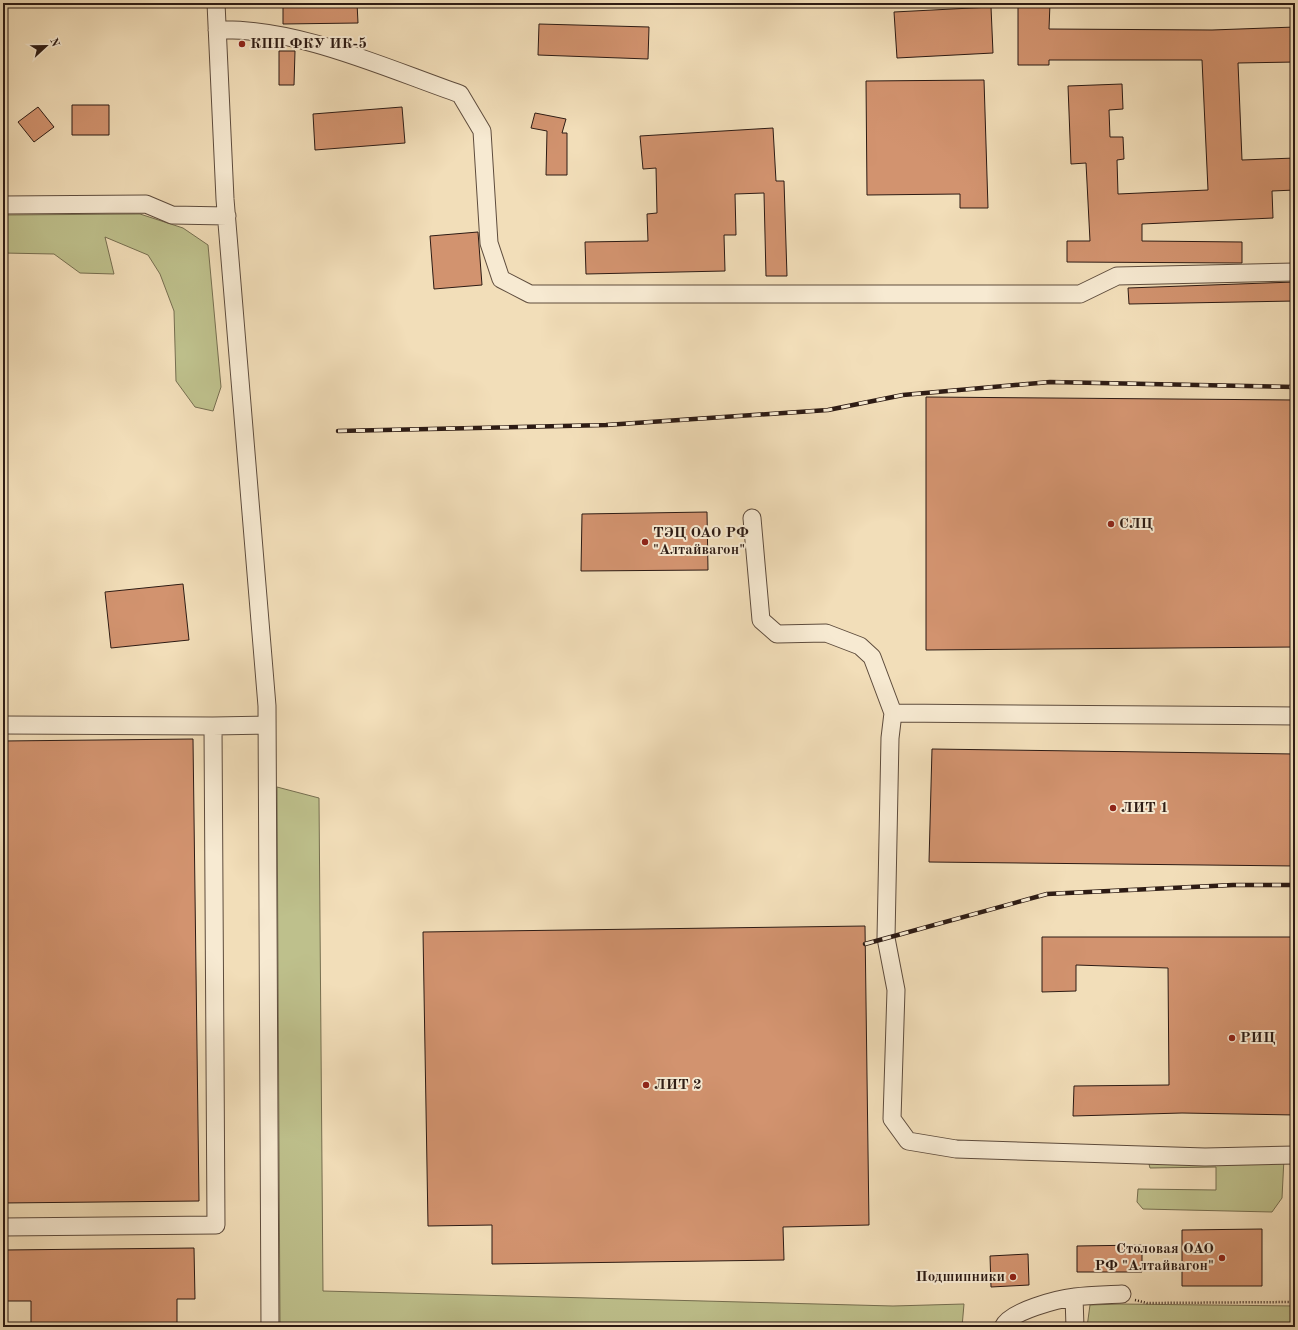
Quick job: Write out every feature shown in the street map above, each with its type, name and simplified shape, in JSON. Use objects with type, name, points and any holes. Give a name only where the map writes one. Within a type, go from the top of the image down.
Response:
[{"type":"street","points":[[216,3],[227,216],[266,691],[270,1327]]},
{"type":"street","points":[[217,30],[238,29],[275,34],[341,52],[460,94],[482,131],[489,242],[501,279],[530,294],[1080,294],[1118,276],[1295,272]]},
{"type":"street","points":[[3,205],[146,204],[172,215],[227,216]]},
{"type":"street","points":[[752,518],[761,620],[776,634],[826,633],[860,646],[872,657],[893,713],[890,738],[886,938],[896,990],[892,1119],[908,1140],[956,1149],[1205,1157],[1295,1155]]},
{"type":"street","points":[[893,713],[1295,716]]},
{"type":"street","points":[[3,725],[267,725]]},
{"type":"street","points":[[3,1227],[216,1225],[213,726]]},
{"type":"street","points":[[1003,1327],[1006,1320],[1032,1308],[1074,1297],[1122,1294]]},
{"type":"street","points":[[1074,1297],[1075,1327]]},
{"type":"path","points":[[1122,1294],[1132,1299],[1147,1302],[1295,1302]]},
{"type":"green space","points":[[140,214],[183,228],[208,245],[221,387],[213,411],[195,407],[176,381],[174,311],[160,274],[148,255],[105,237],[114,274],[80,273],[54,254],[3,253],[3,215]]},
{"type":"green space","points":[[277,787],[319,798],[323,1291],[893,1306],[964,1304],[962,1327],[280,1327]]},
{"type":"green space","points":[[1284,1158],[1282,1198],[1272,1212],[1143,1209],[1137,1202],[1138,1189],[1216,1190],[1216,1167],[1150,1168],[1148,1160]]},
{"type":"green space","points":[[1090,1305],[1295,1306],[1295,1327],[1087,1327]]},
{"type":"building","points":[[283,3],[357,3],[358,23],[283,24]]},
{"type":"building","points":[[1018,3],[1050,3],[1049,29],[1212,30],[1295,27],[1295,62],[1238,63],[1242,160],[1295,158],[1295,190],[1272,191],[1273,218],[1142,224],[1142,241],[1242,242],[1242,263],[1067,262],[1067,241],[1090,241],[1086,163],[1071,164],[1068,86],[1122,84],[1123,109],[1109,110],[1110,137],[1123,137],[1124,159],[1117,160],[1118,194],[1208,190],[1202,60],[1049,60],[1049,65],[1018,65]]},
{"type":"building","points":[[991,7],[993,53],[897,58],[894,12]]},
{"type":"building","points":[[539,24],[649,27],[648,59],[538,55]]},
{"type":"building","points":[[279,51],[295,51],[294,85],[279,85]]},
{"type":"building","points":[[984,80],[988,208],[960,208],[960,194],[867,195],[866,81]]},
{"type":"building","points":[[72,105],[109,105],[109,135],[72,135]]},
{"type":"building","points":[[38,107],[54,127],[34,142],[18,122]]},
{"type":"building","points":[[402,107],[405,143],[315,150],[313,114]]},
{"type":"building","points":[[535,113],[566,119],[562,133],[567,133],[567,175],[546,175],[547,131],[531,128]]},
{"type":"building","points":[[773,128],[776,181],[784,181],[787,276],[766,276],[764,193],[735,194],[736,235],[724,235],[725,271],[586,274],[585,242],[648,241],[647,214],[657,213],[656,168],[643,169],[640,136]]},
{"type":"building","points":[[478,232],[482,285],[434,289],[430,236]]},
{"type":"building","points":[[1294,282],[1295,301],[1129,304],[1128,288]]},
{"type":"building","name":"СЛЦ","points":[[926,397],[1295,400],[1295,647],[926,650]]},
{"type":"building","name":"ТЭЦ ОАО РФ \"Алтайвагон\"","points":[[707,512],[708,570],[581,571],[582,514]]},
{"type":"building","points":[[183,584],[189,640],[111,648],[105,592]]},
{"type":"building","points":[[193,739],[199,1201],[3,1203],[3,741]]},
{"type":"building","name":"ЛИТ 1","points":[[932,749],[1295,754],[1295,866],[929,862]]},
{"type":"building","name":"ЛИТ 2","points":[[865,926],[869,1225],[783,1227],[784,1260],[492,1264],[492,1225],[428,1226],[423,932]]},
{"type":"building","name":"РИЦ","points":[[1042,937],[1295,937],[1295,1115],[1182,1113],[1073,1116],[1074,1086],[1169,1085],[1168,968],[1076,965],[1076,991],[1042,992]]},
{"type":"building","name":"Столовая ОАО РФ \"Алтайвагон\"","points":[[1262,1229],[1262,1286],[1182,1286],[1182,1230]]},
{"type":"building","points":[[1142,1245],[1142,1272],[1077,1272],[1077,1246]]},
{"type":"building","points":[[194,1248],[195,1299],[177,1299],[177,1327],[31,1327],[31,1301],[5,1301],[4,1250]]},
{"type":"building","points":[[1028,1254],[1029,1285],[991,1287],[990,1256]]},
{"type":"railway","points":[[338,431],[606,425],[828,410],[903,395],[1050,382],[1295,387]]},
{"type":"railway","points":[[865,944],[1047,894],[1233,885],[1295,885]]},
{"type":"place","name":"КПП ФКУ ИК-5","points":[[242,44]]},
{"type":"place","name":"СЛЦ","points":[[1111,524]]},
{"type":"place","name":"ТЭЦ ОАО РФ \"Алтайвагон\"","points":[[645,542]]},
{"type":"place","name":"ЛИТ 1","points":[[1113,808]]},
{"type":"place","name":"РИЦ","points":[[1232,1038]]},
{"type":"place","name":"ЛИТ 2","points":[[646,1085]]},
{"type":"place","name":"Столовая ОАО РФ \"Алтайвагон\"","points":[[1222,1258]]},
{"type":"place","name":"Подшипники","points":[[1013,1277]]}]
